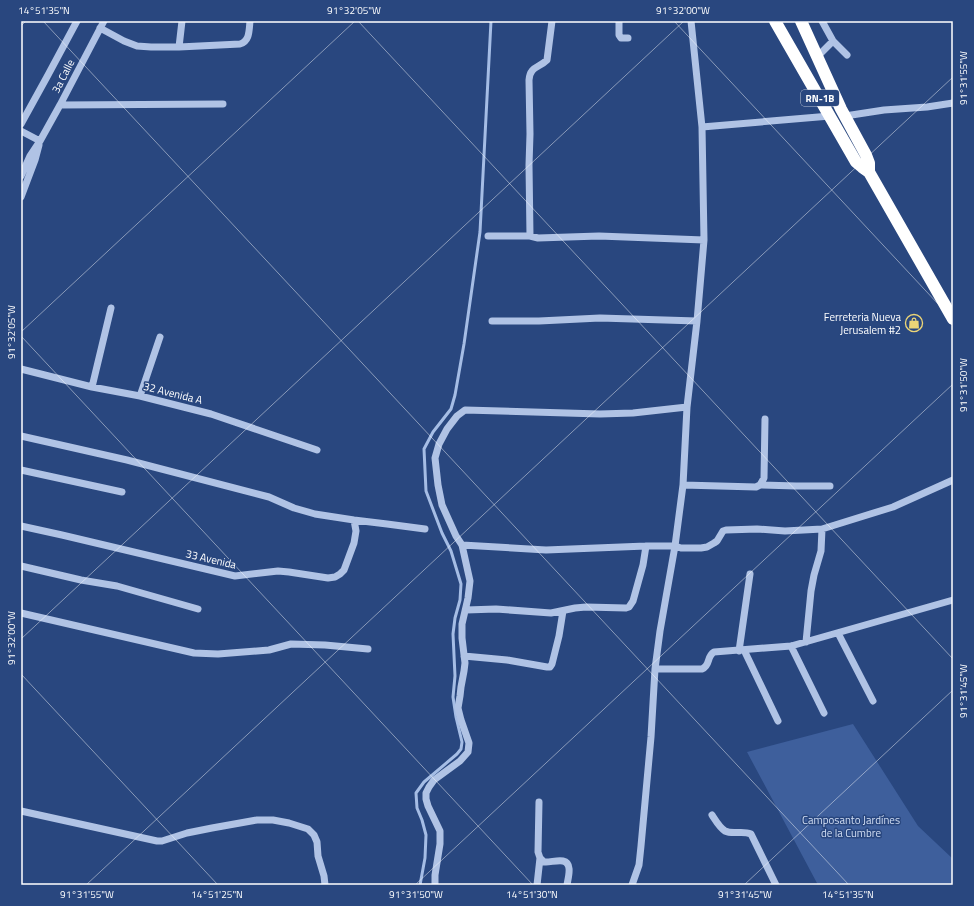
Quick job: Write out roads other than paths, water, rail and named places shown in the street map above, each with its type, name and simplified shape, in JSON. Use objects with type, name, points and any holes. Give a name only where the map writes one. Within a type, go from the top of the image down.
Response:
[{"type":"highway","name":"RN-1B","points":[[775,21],[856,162],[869,172]]},
{"type":"highway","name":"RN-1B","points":[[801,21],[845,116],[866,155],[869,172],[953,319]]},
{"type":"street","name":"3a Calle","points":[[21,124],[77,21]]},
{"type":"street","name":"3a Calle","points":[[21,176],[30,156],[60,105],[104,21]]},
{"type":"street","points":[[179,47],[182,21]]},
{"type":"street","points":[[100,28],[137,46],[179,47],[243,43],[248,38],[250,21]]},
{"type":"street","points":[[530,236],[528,165],[530,134],[529,76],[532,70],[547,60],[552,21]]},
{"type":"street","points":[[620,21],[619,35],[621,38],[628,38]]},
{"type":"street","points":[[632,885],[639,865],[642,839],[655,669],[675,546],[683,485],[687,407],[704,240],[702,127],[691,21]]},
{"type":"street","points":[[822,21],[833,42],[848,54]]},
{"type":"street","points":[[818,56],[833,42]]},
{"type":"street","points":[[845,116],[884,110],[927,107],[953,103]]},
{"type":"street","points":[[60,105],[223,104]]},
{"type":"street","points":[[702,127],[830,116]]},
{"type":"street","points":[[21,131],[40,141]]},
{"type":"street","name":"3a Calle","points":[[21,197],[35,160],[40,141]]},
{"type":"street","points":[[488,236],[530,236],[538,238],[599,236],[704,240]]},
{"type":"street","points":[[92,387],[111,308]]},
{"type":"street","points":[[492,321],[539,321],[600,318],[697,320]]},
{"type":"street","points":[[140,396],[160,337]]},
{"type":"street","name":"32 Avenida A","points":[[21,369],[211,414],[317,450]]},
{"type":"street","points":[[435,885],[440,831],[428,806],[426,793],[434,780],[460,761],[468,752],[469,743],[458,708],[465,663],[462,624],[466,610],[470,581],[462,545],[456,536],[442,505],[438,485],[435,463],[436,453],[442,438],[457,416],[463,411],[469,410],[600,414],[633,413],[687,407]]},
{"type":"street","points":[[760,485],[764,478],[764,420]]},
{"type":"street","points":[[21,436],[127,460],[269,497],[294,508],[315,514],[425,529]]},
{"type":"street","points":[[21,470],[122,492]]},
{"type":"street","points":[[462,545],[546,550],[646,546],[675,546],[681,548],[707,547],[714,544],[723,531],[728,529],[785,531],[822,529],[893,507],[953,480]]},
{"type":"street","points":[[683,485],[756,487],[760,485],[830,486]]},
{"type":"street","name":"33 Avenida","points":[[21,526],[235,576],[289,572],[328,578],[335,577],[344,570],[354,543],[356,531],[354,520]]},
{"type":"street","points":[[806,642],[811,591],[821,551],[822,529]]},
{"type":"street","points":[[466,610],[496,609],[551,613],[586,607],[623,609],[630,607],[637,589],[646,546]]},
{"type":"street","points":[[21,566],[81,580],[117,586],[198,609]]},
{"type":"street","points":[[750,574],[741,650],[778,720]]},
{"type":"street","points":[[655,669],[702,669],[705,668],[709,657],[714,652],[791,646],[953,600]]},
{"type":"street","points":[[464,656],[515,661],[550,667],[559,636],[563,611]]},
{"type":"street","points":[[21,613],[194,653],[218,654],[269,650],[290,644],[325,645],[368,649]]},
{"type":"street","points":[[838,633],[873,701]]},
{"type":"street","points":[[791,646],[824,714]]},
{"type":"street","points":[[537,885],[540,858],[538,852],[539,802]]},
{"type":"street","points":[[21,811],[157,841],[187,833],[257,820],[273,820],[289,823],[308,829],[314,835],[317,842],[318,856],[325,885]]},
{"type":"street","points":[[712,816],[727,832],[743,832],[751,834],[776,885]]},
{"type":"street","points":[[540,858],[544,862],[563,861],[567,863],[569,868],[567,885]]},
{"type":"waterway","points":[[420,885],[425,858],[426,835],[417,808],[416,793],[424,782],[457,754],[461,749],[462,742],[453,697],[455,676],[453,634],[455,618],[460,600],[461,584],[451,551],[442,533],[426,491],[424,449],[433,432],[451,409],[464,344],[480,232],[491,21]]},
{"type":"place","name":"Ferreteria Nueva Jerusalem #2","points":[[914,323]]},
{"type":"park label","name":"Camposanto Jardínes de la Cumbre","points":[[851,826]]}]
